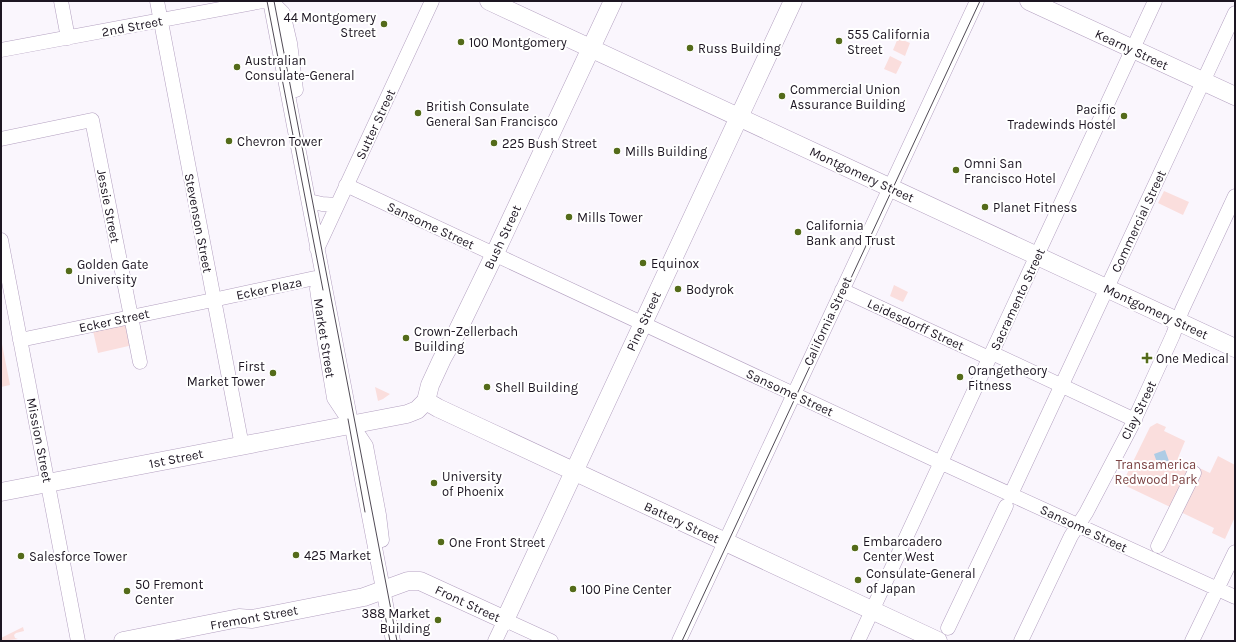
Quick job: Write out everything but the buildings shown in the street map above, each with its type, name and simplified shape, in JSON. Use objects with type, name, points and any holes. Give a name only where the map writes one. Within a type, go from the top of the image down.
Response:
[{"type":"main road","name":"Montgomery Street","points":[[488,1],[1235,348]]},
{"type":"main road","name":"Bush Street","points":[[426,401],[430,385],[442,359],[457,332],[612,1]]},
{"type":"main road","name":"Pine Street","points":[[505,620],[573,471],[793,1]]},
{"type":"main road","name":"Kearny Street","points":[[1029,1],[1235,96]]},
{"type":"main road","points":[[352,425],[407,414],[417,410],[426,401]]},
{"type":"main road","name":"Battery Street","points":[[426,401],[444,411],[872,610],[943,637]]},
{"type":"main road","name":"1st Street","points":[[1,492],[352,425]]},
{"type":"main road","name":"Front Street","points":[[383,590],[408,581],[420,581],[505,620]]},
{"type":"main road","name":"Fremont Street","points":[[123,641],[239,618],[252,619],[349,600],[364,597],[383,590]]},
{"type":"street","points":[[61,1],[68,38]]},
{"type":"street","name":"Stevenson Street","points":[[157,1],[242,446]]},
{"type":"street","name":"2nd Street","points":[[1,50],[263,1]]},
{"type":"street","name":"Market Street","points":[[271,1],[352,425]]},
{"type":"street","name":"Sutter Street","points":[[318,247],[432,1]]},
{"type":"street","name":"California Street","points":[[679,641],[977,1]]},
{"type":"street","name":"Sacramento Street","points":[[858,641],[1155,1]]},
{"type":"street","name":"Commercial Street","points":[[943,637],[1235,13]]},
{"type":"street","name":"Jessie Street","points":[[1,139],[92,120],[140,362]]},
{"type":"street","name":"Sansome Street","points":[[346,185],[941,462],[1008,500],[1078,525],[1235,598]]},
{"type":"street","name":"Clay Street","points":[[1021,641],[1071,536],[1086,513],[1135,420],[1166,352],[1182,310],[1235,196]]},
{"type":"street","points":[[309,201],[337,205]]},
{"type":"street","name":"Mission Street","points":[[1,240],[78,641]]},
{"type":"street","name":"Market Street","points":[[318,247],[313,261],[334,398],[366,446],[383,541],[377,558],[393,641]]},
{"type":"street","name":"Ecker Plaza","points":[[222,298],[316,278]]},
{"type":"street","name":"Leidesdorff Street","points":[[842,290],[1135,420]]},
{"type":"street","name":"Ecker Street","points":[[20,340],[208,301]]},
{"type":"street","points":[[1158,546],[1194,473]]},
{"type":"street","points":[[1192,641],[1235,552]]},
{"type":"street","points":[[943,637],[959,616]]},
{"type":"street","name":"Pine Street","points":[[495,641],[505,620]]},
{"type":"street","name":"Front Street","points":[[505,620],[551,641]]},
{"type":"green space","points":[[898,38],[910,43],[905,56],[893,50]]},
{"type":"green space","points":[[890,56],[902,62],[896,74],[884,69]]},
{"type":"green space","points":[[1164,191],[1189,202],[1183,215],[1158,203]]},
{"type":"green space","points":[[894,285],[908,292],[903,302],[890,296]]},
{"type":"green space","points":[[129,324],[133,345],[98,353],[93,331]]},
{"type":"green space","points":[[2,344],[10,385],[1,387],[1,345]]},
{"type":"green space","points":[[375,387],[390,394],[378,401]]},
{"type":"green space","name":"Transamerica Redwood Park","points":[[1157,423],[1166,427],[1164,431],[1185,441],[1178,458],[1210,473],[1218,456],[1235,465],[1235,517],[1225,539],[1212,533],[1214,528],[1122,484],[1150,427]]},
{"type":"green space","points":[[23,627],[24,631],[14,635],[15,638],[18,639],[1,641],[1,638]]},
{"type":"water","points":[[1165,450],[1169,461],[1158,465],[1154,454]]},
{"type":"tram line","points":[[267,1],[323,290]]},
{"type":"tram line","points":[[274,1],[397,641]]},
{"type":"tram line","points":[[682,641],[980,1]]},
{"type":"tram line","points":[[348,419],[365,512]]},
{"type":"tram line","points":[[384,610],[390,641]]},
{"type":"place","name":"44 Montgomery Street","points":[[384,24]]},
{"type":"place","name":"555 California Street","points":[[839,41]]},
{"type":"place","name":"100 Montgomery","points":[[461,42]]},
{"type":"place","name":"Russ Building","points":[[690,48]]},
{"type":"place","name":"Australian Consulate-General","points":[[237,67]]},
{"type":"place","name":"Commercial Union Assurance Building","points":[[782,96]]},
{"type":"place","name":"British Consulate General San Francisco","points":[[418,113]]},
{"type":"place","name":"Pacific Tradewinds Hostel","points":[[1124,116]]},
{"type":"place","name":"Chevron Tower","points":[[229,141]]},
{"type":"place","name":"225 Bush Street","points":[[494,143]]},
{"type":"place","name":"Mills Building","points":[[617,151]]},
{"type":"place","name":"Omni San Francisco Hotel","points":[[956,170]]},
{"type":"place","name":"Planet Fitness","points":[[985,207]]},
{"type":"place","name":"Mills Tower","points":[[569,217]]},
{"type":"place","name":"California Bank and Trust","points":[[798,232]]},
{"type":"place","name":"Equinox","points":[[643,263]]},
{"type":"place","name":"Golden Gate University","points":[[69,271]]},
{"type":"place","name":"Bodyrok","points":[[678,289]]},
{"type":"place","name":"Crown-Zellerbach Building","points":[[406,338]]},
{"type":"place","name":"One Medical","points":[[1147,358]]},
{"type":"place","name":"First Market Tower","points":[[273,373]]},
{"type":"place","name":"Orangetheory Fitness","points":[[960,377]]},
{"type":"place","name":"Shell Building","points":[[487,387]]},
{"type":"place","name":"University of Phoenix","points":[[434,483]]},
{"type":"place","name":"One Front Street","points":[[441,542]]},
{"type":"place","name":"Embarcadero Center West","points":[[855,548]]},
{"type":"place","name":"425 Market","points":[[296,555]]},
{"type":"place","name":"Salesforce Tower","points":[[21,556]]},
{"type":"place","name":"Consulate-General of Japan","points":[[858,580]]},
{"type":"place","name":"100 Pine Center","points":[[573,589]]},
{"type":"place","name":"50 Fremont Center","points":[[127,591]]},
{"type":"place","name":"388 Market Building","points":[[438,620]]}]
